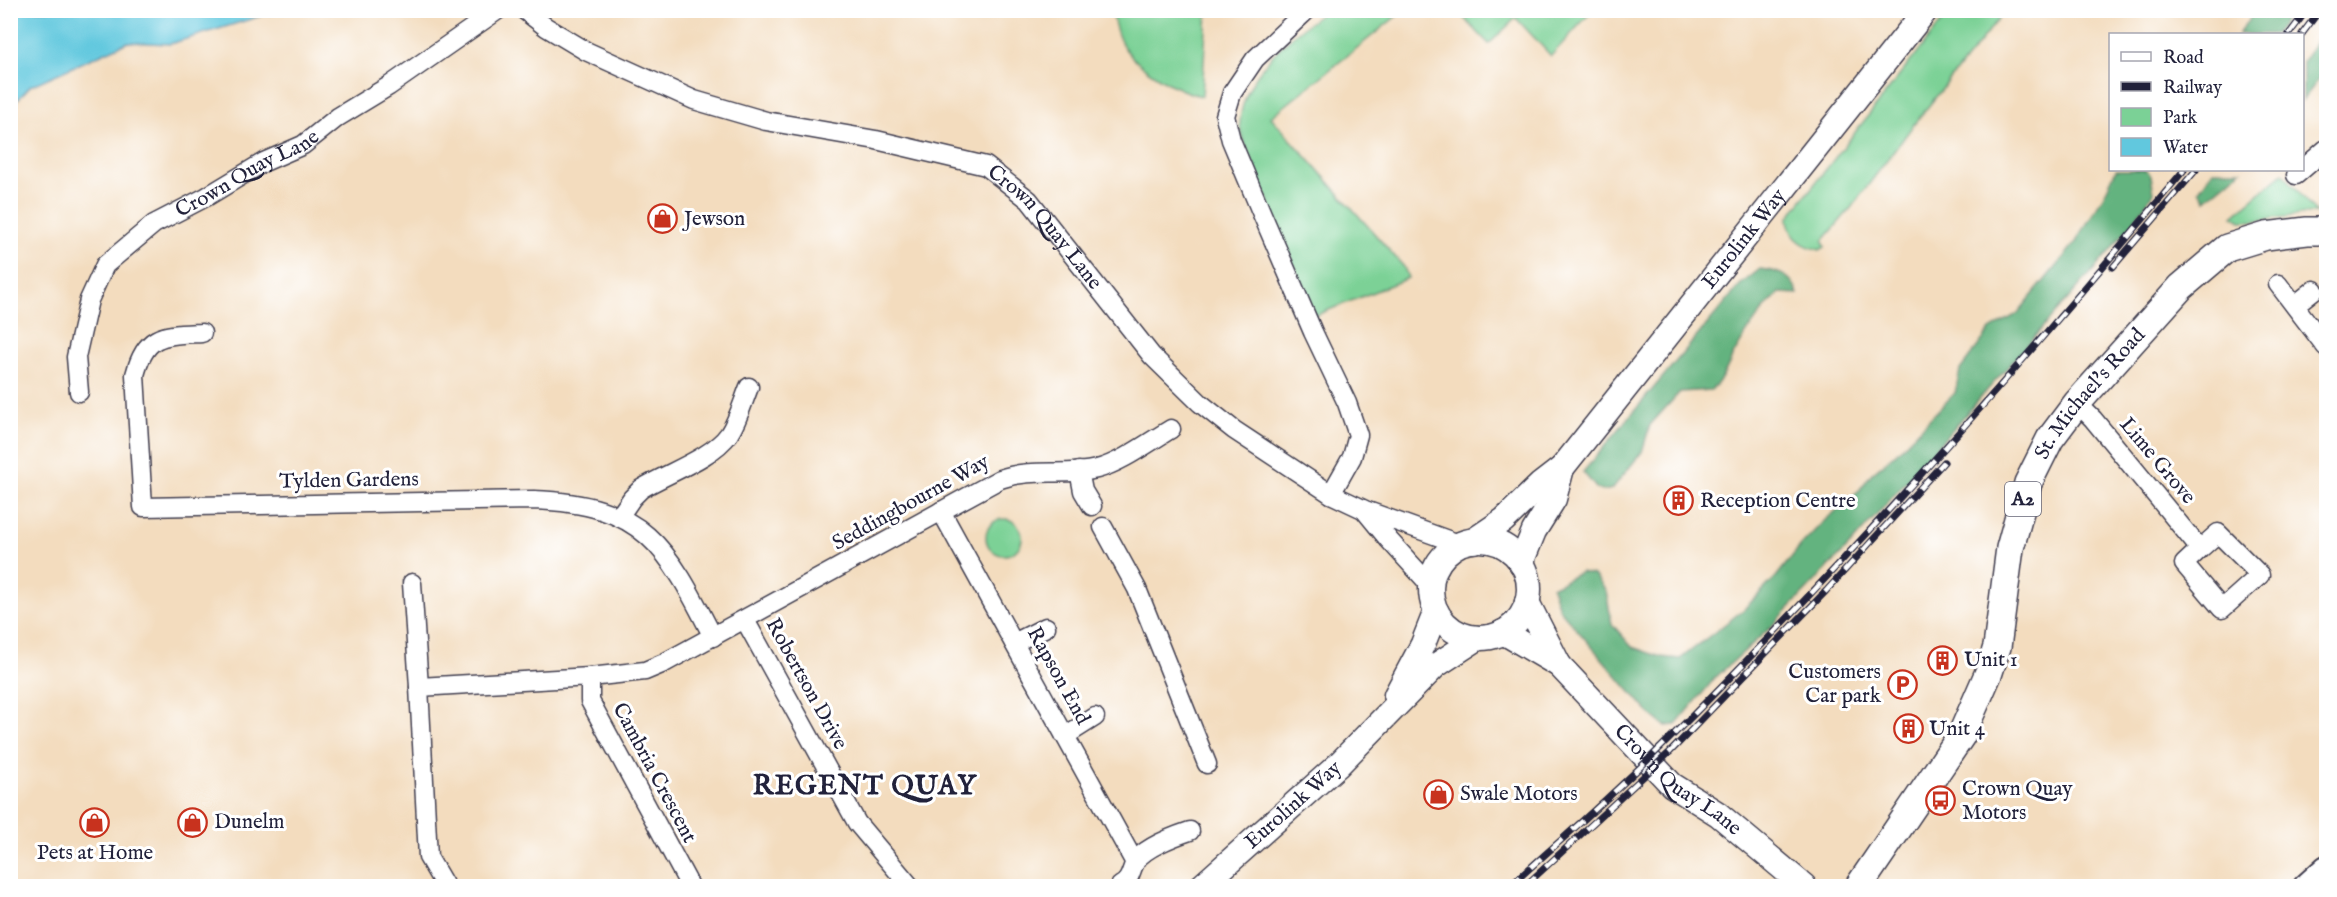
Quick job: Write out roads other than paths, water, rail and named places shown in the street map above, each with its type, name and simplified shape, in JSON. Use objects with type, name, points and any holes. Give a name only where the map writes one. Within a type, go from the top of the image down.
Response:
[{"type":"main road","name":"Eurolink Way","points":[[1466,543],[1504,520],[1540,485],[1562,468],[1926,10]]},
{"type":"main road","name":"St. Michael's Road","points":[[1859,886],[1961,736],[1989,672],[1997,647],[2010,548],[2028,483],[2050,439],[2077,403],[2181,287],[2227,248],[2266,236],[2326,231]]},
{"type":"main road","name":"Eurolink Way","points":[[1521,563],[1534,531],[1554,499],[1562,468]]},
{"type":"main road","points":[[1487,541],[1500,545],[1512,552],[1527,575],[1529,588],[1522,614],[1514,624],[1491,637],[1465,636],[1453,630],[1443,622],[1431,599],[1433,573],[1439,561],[1448,552],[1466,543],[1487,541]]},
{"type":"main road","name":"Crown Quay Lane","points":[[1527,602],[1559,665]]},
{"type":"main road","name":"Eurolink Way","points":[[1382,721],[1423,644],[1436,611]]},
{"type":"main road","name":"Crown Quay Lane","points":[[1503,632],[1559,665],[1672,785],[1718,814],[1804,886]]},
{"type":"main road","name":"Eurolink Way","points":[[1202,886],[1337,766],[1435,666],[1478,638]]},
{"type":"street","name":"Crown Quay Lane","points":[[79,392],[76,357],[89,300],[105,265],[154,224],[206,197],[264,162],[303,145],[338,117],[389,86],[498,10]]},
{"type":"street","name":"Crown Quay Lane","points":[[524,10],[546,27],[586,51],[694,99],[766,121],[876,140],[986,166],[1029,200],[1152,356],[1179,383],[1234,430],[1331,494],[1365,510],[1466,543]]},
{"type":"street","points":[[1308,10],[1255,60],[1232,93],[1226,116],[1232,140],[1257,204],[1347,404],[1358,435],[1353,457],[1331,494]]},
{"type":"street","points":[[2304,168],[2326,149]]},
{"type":"street","points":[[2296,175],[2301,171]]},
{"type":"street","points":[[2278,284],[2326,347]]},
{"type":"street","points":[[2295,305],[2314,290]]},
{"type":"street","name":"Tylden Gardens","points":[[202,333],[173,334],[153,340],[141,355],[135,375],[143,507],[534,500],[566,501],[593,507],[637,526],[656,543],[673,564],[713,637]]},
{"type":"street","points":[[619,517],[641,489],[716,448],[728,435],[749,387]]},
{"type":"street","name":"Lime Grove","points":[[2077,403],[2093,419],[2200,549]]},
{"type":"street","name":"Seddingbourne Way","points":[[746,620],[1000,479],[1019,472],[1098,469],[1171,429]]},
{"type":"street","points":[[1079,471],[1083,491],[1092,506]]},
{"type":"street","name":"Crown Quay Lane","points":[[1365,510],[1431,586]]},
{"type":"street","name":"Rapson End","points":[[941,511],[1135,863]]},
{"type":"street","points":[[1103,526],[1137,589],[1207,764]]},
{"type":"street","points":[[412,583],[428,857],[444,886]]},
{"type":"street","name":"Cambria Crescent","points":[[419,687],[590,677],[645,671],[746,620]]},
{"type":"street","name":"Robertson Drive","points":[[746,620],[857,823],[910,886]]},
{"type":"street","points":[[1014,643],[1046,627]]},
{"type":"street","name":"Cambria Crescent","points":[[590,677],[590,701],[690,886]]},
{"type":"street","points":[[1065,736],[1095,717]]},
{"type":"street","points":[[1120,886],[1127,883],[1135,863],[1142,855],[1190,831]]},
{"type":"street","points":[[2305,886],[2326,867]]},
{"type":"water","points":[[11,10],[289,11],[264,15],[170,44],[128,42],[30,86],[11,107]]},
{"type":"railway","points":[[2290,33],[2307,10]]},
{"type":"railway","points":[[2303,33],[2320,10]]},
{"type":"railway","points":[[1510,886],[1644,763],[1865,536],[2059,318],[2183,171]]},
{"type":"railway","points":[[2113,267],[2195,171]]},
{"type":"railway","points":[[1525,886],[1670,752],[1826,591],[1944,462]]},
{"type":"place","name":"Jewson","points":[[663,219]]},
{"type":"place","name":"Reception Centre","points":[[1679,501]]},
{"type":"place","name":"Unit 1","points":[[1943,660]]},
{"type":"place","name":"Customers Car park","points":[[1902,684]]},
{"type":"place","name":"Unit 4","points":[[1908,729]]},
{"type":"place","name":"Swale Motors","points":[[1439,794]]},
{"type":"place","name":"Crown Quay Motors","points":[[1941,801]]},
{"type":"place","name":"Pets at Home","points":[[95,822]]},
{"type":"place","name":"Dunelm","points":[[193,822]]},
{"type":"district","name":"REGENT QUAY","points":[[865,787]]}]
